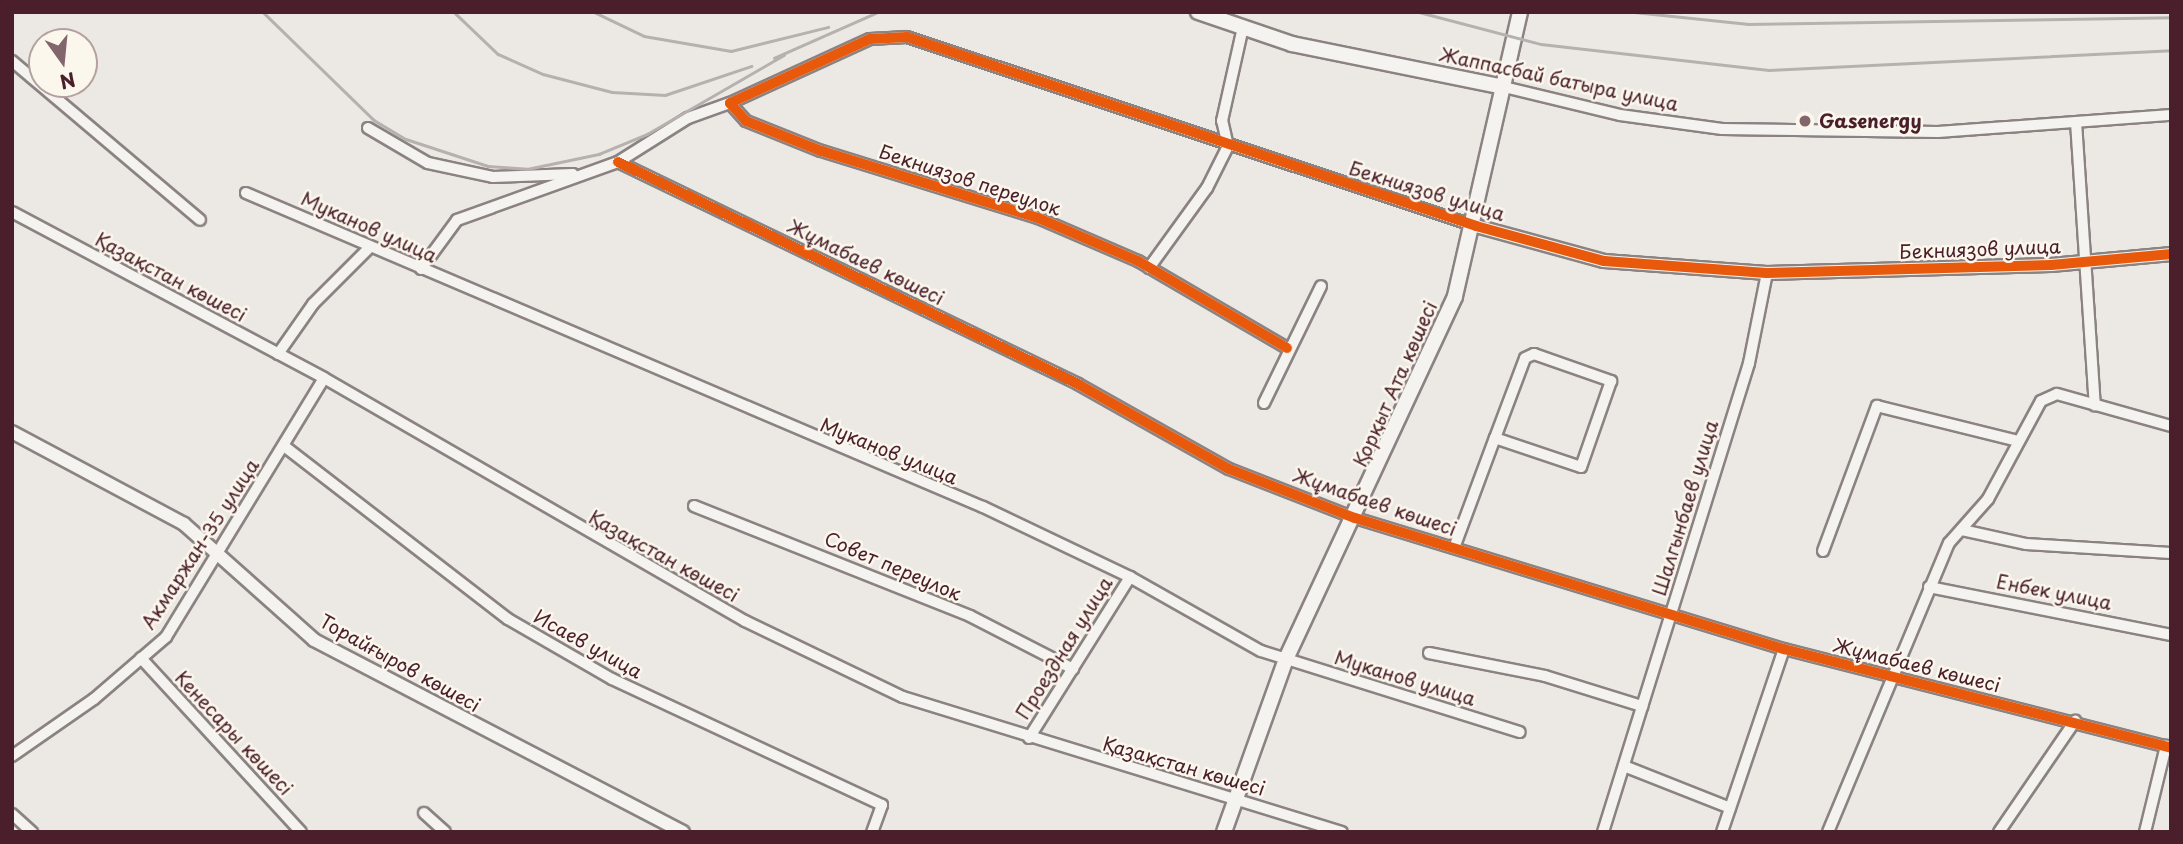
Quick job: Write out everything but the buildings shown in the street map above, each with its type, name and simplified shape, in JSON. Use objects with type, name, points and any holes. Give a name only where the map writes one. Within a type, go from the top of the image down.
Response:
[{"type":"main road","name":"Жаппасбай батыра улица","points":[[1198,12],[1292,44],[1504,87]]},
{"type":"main road","name":"Қорқыт Ата көшесі","points":[[1224,832],[1286,659],[1355,518],[1455,296],[1476,226],[1520,12]]},
{"type":"street","points":[[1149,268],[1207,188],[1228,146],[1222,121],[1242,27]]},
{"type":"street","name":"Бекниязов улица","points":[[421,269],[457,220],[618,162],[688,118],[730,103],[870,39],[907,37],[1228,146],[1476,226],[1604,261],[1767,272],[2087,261],[2171,254]]},
{"type":"street","points":[[12,61],[200,220]]},
{"type":"street","name":"Жаппасбай батыра улица","points":[[1504,87],[1620,115],[1722,129],[1938,132],[2171,115]]},
{"type":"street","name":"Бекниязов переулок","points":[[730,103],[746,121],[821,151],[1038,218],[1149,268],[1287,348]]},
{"type":"street","points":[[2076,122],[2095,405]]},
{"type":"street","points":[[368,128],[428,163],[467,171],[584,174]]},
{"type":"street","name":"Жұмабаев көшесі","points":[[618,162],[1078,384],[1229,468],[1355,518],[1784,649],[1889,678],[2075,720],[2168,747]]},
{"type":"street","name":"Муканов улица","points":[[246,193],[983,507],[1130,577],[1286,659],[1520,732]]},
{"type":"street","name":"Қазақстан көшесі","points":[[12,212],[324,378],[745,621],[903,697],[1029,738],[1342,832]]},
{"type":"street","points":[[278,354],[313,304],[370,247]]},
{"type":"street","name":"Шалгынбаев улица","points":[[1603,832],[1749,363],[1767,272]]},
{"type":"street","points":[[1264,403],[1287,348],[1321,286]]},
{"type":"street","points":[[1454,548],[1495,438],[1529,354],[1611,381],[1581,467],[1495,438]]},
{"type":"street","name":"Акмаржан-35 улица","points":[[12,755],[166,637],[219,555],[324,378]]},
{"type":"street","points":[[1828,832],[1889,678],[1929,587],[1962,530],[1988,499],[2018,441],[2048,395],[2171,426]]},
{"type":"street","points":[[1823,551],[1877,406],[2018,441]]},
{"type":"street","name":"Торайғыров көшесі","points":[[12,432],[184,524],[314,640],[683,832]]},
{"type":"street","name":"Исаев улица","points":[[284,446],[508,619],[612,679],[882,805],[872,832]]},
{"type":"street","name":"Совет переулок","points":[[694,506],[970,616],[1073,669]]},
{"type":"street","points":[[1962,530],[2026,544],[2171,553]]},
{"type":"street","name":"Проездная улица","points":[[1029,738],[1130,577]]},
{"type":"street","name":"Енбек улица","points":[[1929,587],[2171,635]]},
{"type":"street","points":[[1722,832],[1784,649]]},
{"type":"street","points":[[1429,653],[1545,676],[1642,706]]},
{"type":"street","name":"Кенесары көшесі","points":[[141,658],[301,832]]},
{"type":"street","points":[[1999,832],[2075,720]]},
{"type":"street","points":[[2145,832],[2168,747]]},
{"type":"street","points":[[1623,766],[1730,808]]},
{"type":"street","points":[[424,813],[445,832]]},
{"type":"street","points":[[12,814],[32,832]]},
{"type":"railway","points":[[263,12],[374,120],[406,139],[488,166],[527,169],[599,154],[647,134],[784,55]]},
{"type":"railway","points":[[454,12],[498,54],[543,74],[612,92],[665,95],[751,66]]},
{"type":"railway","points":[[594,12],[644,36],[731,51],[828,27]]},
{"type":"railway","points":[[774,58],[878,12]]},
{"type":"railway","points":[[1419,12],[1541,44],[1769,70],[2171,50]]},
{"type":"railway","points":[[1634,12],[1748,24],[2171,17]]},
{"type":"cycle path","points":[[1287,348],[1138,261],[1038,218],[821,151],[746,121],[730,103],[870,39],[907,37],[1476,226],[1604,261],[1767,273],[2051,265],[2171,254]]},
{"type":"cycle path","points":[[618,162],[1078,384],[1229,469],[1355,518],[1784,649],[2171,748]]},
{"type":"place","name":"Gasenergy","points":[[1805,121]]}]
